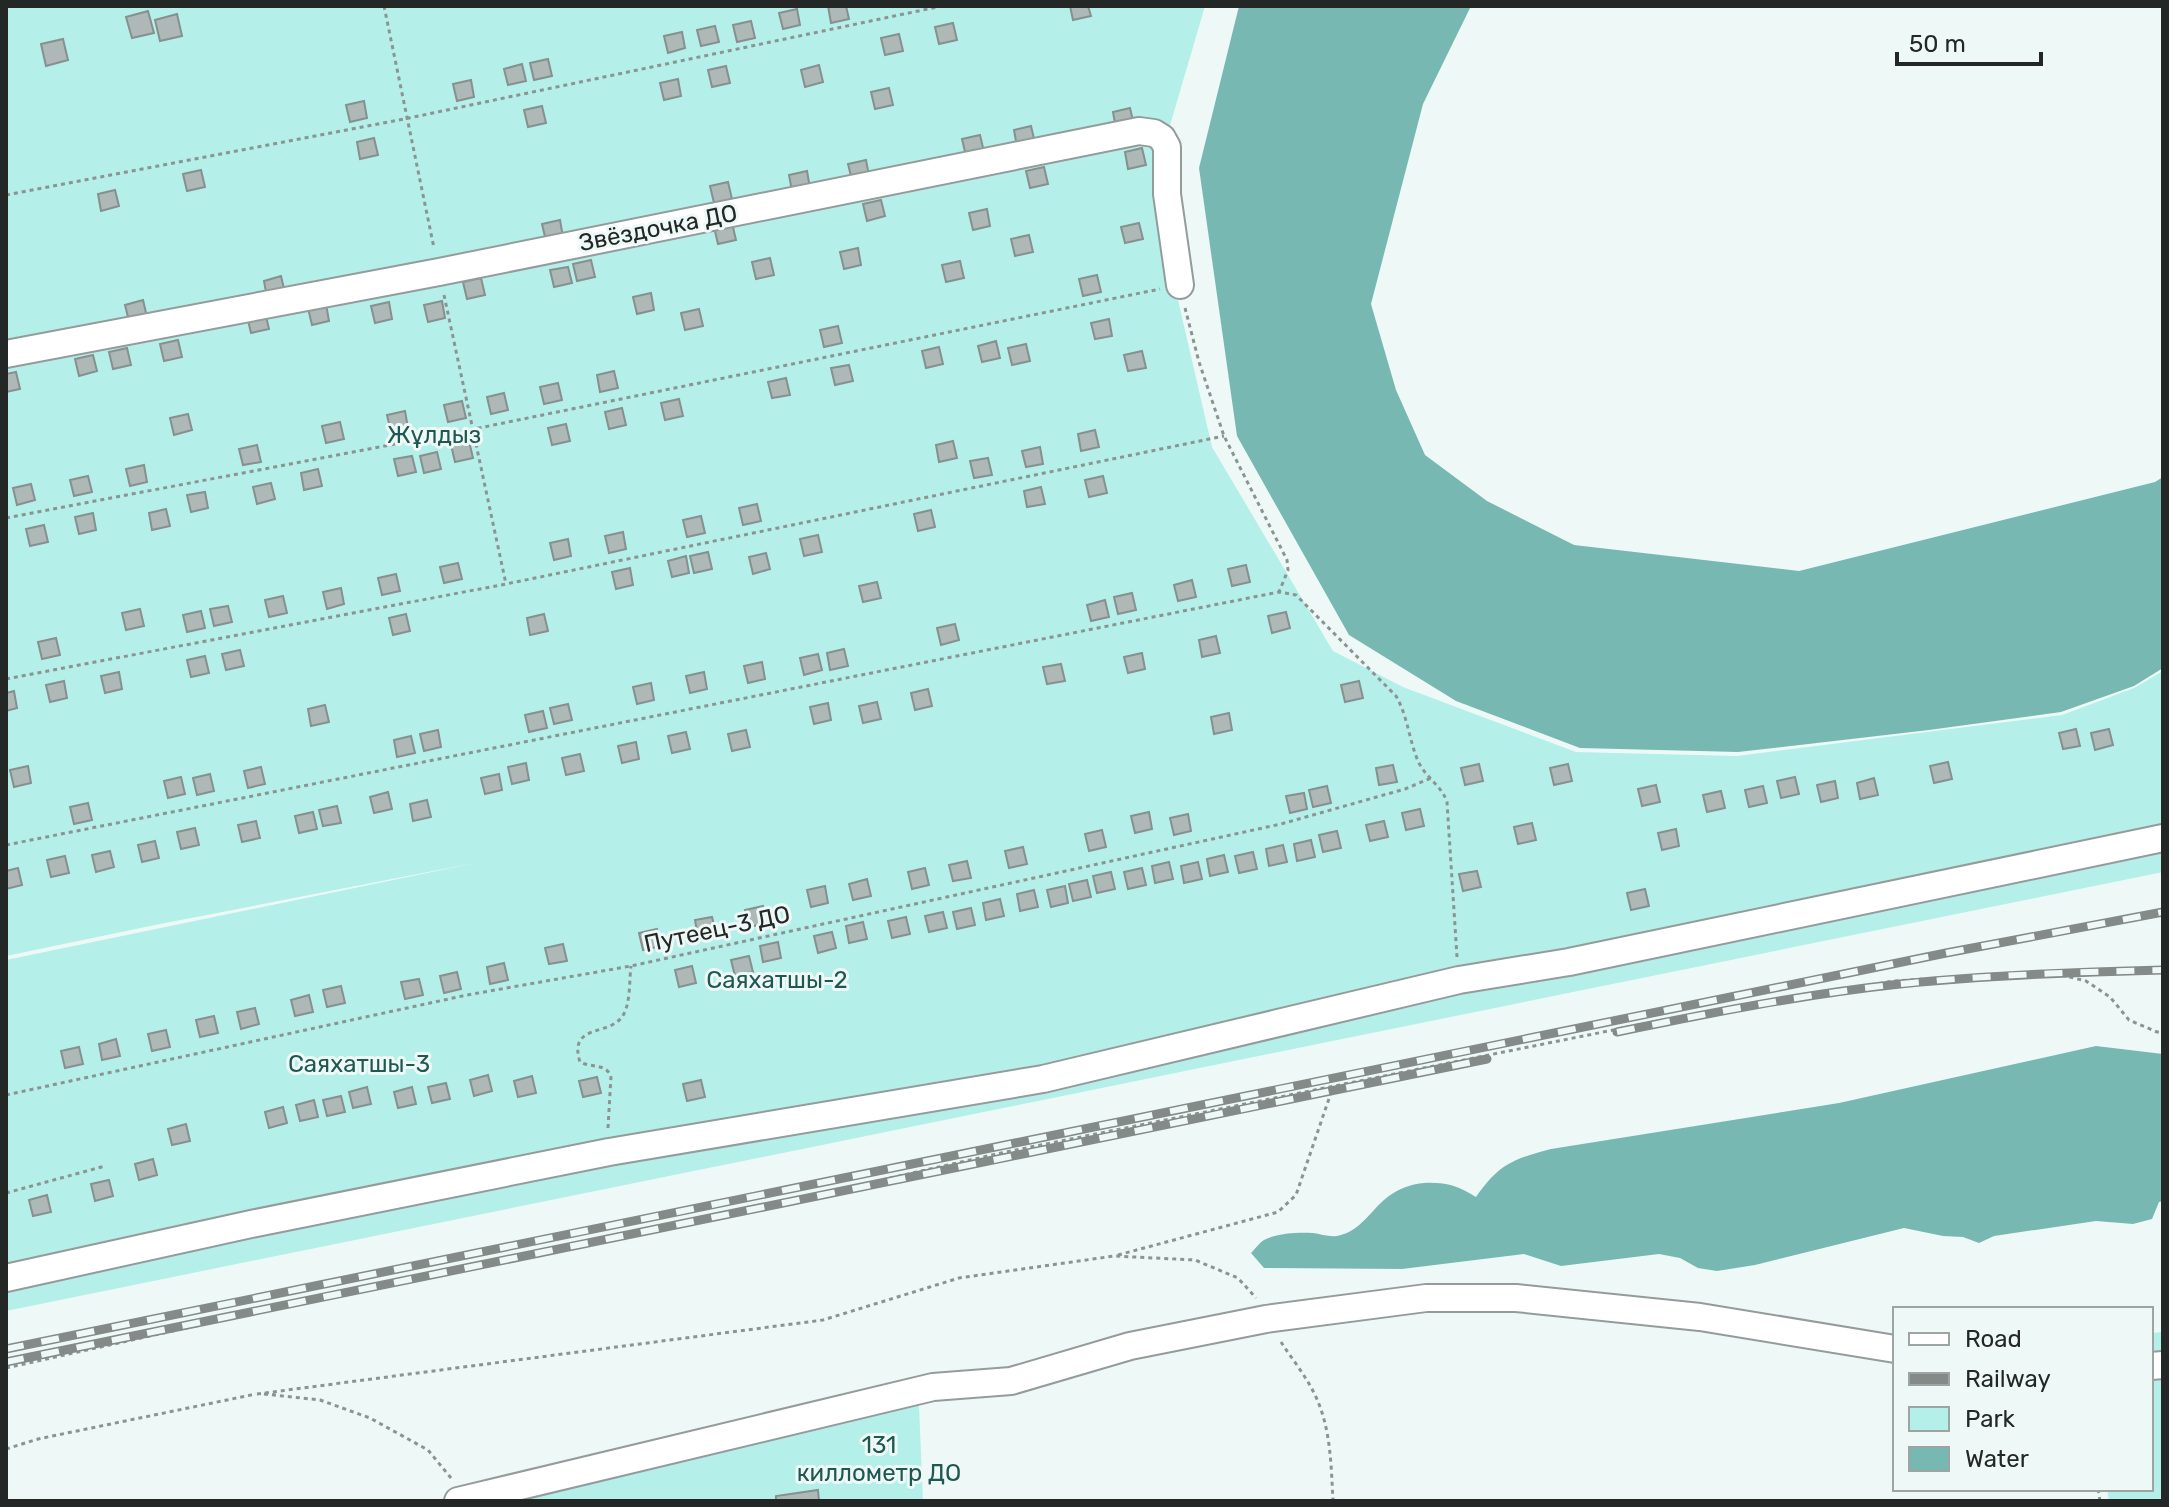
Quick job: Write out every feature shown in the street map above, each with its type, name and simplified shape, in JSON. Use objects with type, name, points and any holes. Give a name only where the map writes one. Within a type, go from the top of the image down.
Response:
[{"type":"street","name":"Звёздочка ДО","points":[[6,354],[439,272],[1139,131],[1154,133],[1162,138],[1167,147],[1167,194],[1180,285]]},
{"type":"street","points":[[6,1278],[256,1223],[609,1152],[1043,1079],[1459,980],[1569,962],[2163,838]]},
{"type":"street","points":[[461,1501],[933,1387],[1011,1381],[1130,1346],[1266,1319],[1426,1298],[1516,1298],[1700,1317],[1893,1349]]},
{"type":"path","points":[[6,195],[409,118],[942,6]]},
{"type":"path","points":[[6,518],[474,429],[1180,285],[1199,362],[1224,436],[1287,560],[1288,570],[1279,592]]},
{"type":"path","points":[[6,679],[506,584],[1224,436]]},
{"type":"path","points":[[6,845],[1279,592],[1296,595],[1396,696],[1405,711],[1418,760],[1444,794],[1459,980]]},
{"type":"path","name":"Путеец-3 ДО","points":[[6,1095],[467,995],[631,966],[1281,824],[1405,789],[1431,778]]},
{"type":"path","points":[[609,1152],[611,1076],[602,1067],[580,1062],[578,1048],[587,1033],[615,1023],[623,1016],[628,1003],[631,966]]},
{"type":"path","points":[[6,1368],[1001,1153],[1658,1021],[1894,981],[2045,971],[2086,981],[2110,997],[2129,1020],[2163,1032]]},
{"type":"path","points":[[6,1449],[38,1439],[257,1394],[823,1320],[959,1278],[1114,1256],[1278,1212],[1296,1195],[1333,1087]]},
{"type":"path","points":[[6,1193],[105,1166]]},
{"type":"path","points":[[1114,1256],[1195,1260],[1238,1278],[1263,1306],[1266,1319],[1315,1394],[1325,1419],[1331,1450],[1333,1501]]},
{"type":"path","points":[[257,1394],[320,1400],[370,1418],[428,1450],[446,1470],[461,1501]]},
{"type":"green space","name":"Жұлдыз","points":[[6,6],[1205,6],[1152,187],[1212,447],[1333,651],[1403,687],[1576,752],[1737,756],[2062,715],[2134,688],[2163,671],[2163,872],[6,1311],[6,960],[480,862],[6,956]]},
{"type":"green space","points":[[2163,1332],[2163,1501],[2109,1501],[2107,1491],[2153,1491],[2153,1333]]},
{"type":"green space","name":"131 киллометр ДО","points":[[919,1405],[923,1501],[510,1501]]},
{"type":"water","points":[[1239,6],[1471,6],[1423,104],[1371,304],[1396,390],[1425,455],[1487,501],[1574,545],[1799,571],[2155,482],[2163,477],[2163,668],[2134,686],[2061,712],[1738,752],[1580,748],[1456,701],[1349,635],[1237,436],[1199,168]]},
{"type":"water","points":[[2096,1046],[2163,1054],[2163,1201],[2159,1202],[2152,1219],[2133,1224],[2096,1221],[1994,1236],[1979,1243],[1963,1237],[1904,1228],[1755,1265],[1717,1271],[1698,1268],[1680,1258],[1659,1254],[1561,1266],[1524,1254],[1402,1269],[1264,1268],[1251,1253],[1264,1240],[1281,1234],[1337,1236],[1349,1232],[1394,1192],[1407,1186],[1445,1184],[1476,1197],[1492,1177],[1508,1164],[1551,1149],[1839,1103]]},
{"type":"building","points":[[828,6],[846,6],[849,19],[831,23]]},
{"type":"building","points":[[1070,6],[1088,6],[1091,16],[1073,20]]},
{"type":"building","points":[[797,9],[800,25],[783,29],[779,13]]},
{"type":"building","points":[[148,11],[154,33],[132,38],[126,17]]},
{"type":"building","points":[[177,14],[182,36],[160,41],[155,20]]},
{"type":"building","points":[[751,21],[755,38],[737,42],[733,25]]},
{"type":"building","points":[[953,23],[957,40],[939,44],[935,27]]},
{"type":"building","points":[[715,26],[719,42],[701,46],[697,30]]},
{"type":"building","points":[[682,32],[685,48],[668,53],[664,36]]},
{"type":"building","points":[[899,34],[903,51],[885,55],[881,38]]},
{"type":"building","points":[[63,39],[68,60],[46,66],[41,44]]},
{"type":"building","points":[[548,59],[552,76],[534,80],[530,63]]},
{"type":"building","points":[[522,64],[526,81],[508,85],[504,69]]},
{"type":"building","points":[[819,65],[823,82],[805,87],[801,70]]},
{"type":"building","points":[[726,66],[730,83],[712,87],[708,70]]},
{"type":"building","points":[[678,79],[681,96],[664,100],[660,83]]},
{"type":"building","points":[[471,80],[474,97],[457,101],[453,84]]},
{"type":"building","points":[[889,88],[893,105],[875,109],[871,92]]},
{"type":"building","points":[[364,101],[367,118],[350,122],[346,105]]},
{"type":"building","points":[[542,106],[546,123],[528,127],[524,110]]},
{"type":"building","points":[[1130,108],[1134,125],[1116,129],[1113,112]]},
{"type":"building","points":[[1031,126],[1035,143],[1017,147],[1014,130]]},
{"type":"building","points":[[980,135],[984,152],[966,156],[962,139]]},
{"type":"building","points":[[374,138],[378,155],[360,159],[357,142]]},
{"type":"building","points":[[1142,148],[1146,165],[1128,169],[1125,152]]},
{"type":"building","points":[[866,160],[869,176],[852,180],[848,164]]},
{"type":"building","points":[[1044,167],[1048,184],[1030,188],[1026,171]]},
{"type":"building","points":[[201,170],[205,187],[187,191],[183,174]]},
{"type":"building","points":[[807,171],[810,188],[792,191],[789,175]]},
{"type":"building","points":[[728,182],[732,199],[714,203],[710,186]]},
{"type":"building","points":[[115,190],[119,206],[101,211],[98,194]]},
{"type":"building","points":[[881,200],[885,216],[867,221],[863,204]]},
{"type":"building","points":[[987,209],[990,226],[973,230],[969,213]]},
{"type":"building","points":[[560,220],[563,237],[546,241],[542,224]]},
{"type":"building","points":[[732,223],[736,240],[718,244],[714,227]]},
{"type":"building","points":[[1139,223],[1143,239],[1125,243],[1121,227]]},
{"type":"building","points":[[1029,235],[1033,252],[1015,256],[1011,239]]},
{"type":"building","points":[[858,248],[861,265],[844,269],[840,252]]},
{"type":"building","points":[[770,258],[774,275],[756,279],[752,262]]},
{"type":"building","points":[[591,260],[595,277],[577,281],[573,264]]},
{"type":"building","points":[[960,261],[964,278],[946,282],[942,265]]},
{"type":"building","points":[[568,267],[572,283],[554,287],[550,270]]},
{"type":"building","points":[[1097,275],[1101,292],[1083,296],[1079,279]]},
{"type":"building","points":[[281,276],[285,293],[267,298],[264,281]]},
{"type":"building","points":[[481,278],[485,295],[467,299],[463,282]]},
{"type":"building","points":[[651,293],[654,310],[637,314],[633,297]]},
{"type":"building","points":[[143,300],[147,317],[129,321],[125,305]]},
{"type":"building","points":[[442,301],[445,318],[428,322],[424,305]]},
{"type":"building","points":[[389,302],[392,319],[375,323],[371,306]]},
{"type":"building","points":[[326,304],[329,321],[312,325],[308,308]]},
{"type":"building","points":[[699,309],[703,326],[685,330],[681,313]]},
{"type":"building","points":[[265,312],[269,329],[251,333],[247,316]]},
{"type":"building","points":[[1109,319],[1112,336],[1095,339],[1091,323]]},
{"type":"building","points":[[838,326],[842,343],[824,347],[820,330]]},
{"type":"building","points":[[178,340],[182,357],[164,361],[160,344]]},
{"type":"building","points":[[996,341],[1000,358],[982,362],[978,346]]},
{"type":"building","points":[[1026,344],[1030,361],[1012,365],[1008,348]]},
{"type":"building","points":[[939,347],[943,364],[926,368],[922,351]]},
{"type":"building","points":[[127,348],[131,365],[113,369],[109,352]]},
{"type":"building","points":[[1142,351],[1146,368],[1128,371],[1124,355]]},
{"type":"building","points":[[93,355],[97,371],[79,376],[75,359]]},
{"type":"building","points":[[849,365],[853,381],[835,385],[831,368]]},
{"type":"building","points":[[614,371],[618,388],[600,392],[597,375]]},
{"type":"building","points":[[16,372],[20,389],[6,392],[6,374]]},
{"type":"building","points":[[786,378],[790,395],[772,398],[768,382]]},
{"type":"building","points":[[558,383],[562,400],[544,404],[540,387]]},
{"type":"building","points":[[504,393],[508,410],[491,414],[487,397]]},
{"type":"building","points":[[679,399],[683,416],[665,420],[661,403]]},
{"type":"building","points":[[462,401],[466,418],[448,422],[444,405]]},
{"type":"building","points":[[622,408],[626,425],[609,429],[605,412]]},
{"type":"building","points":[[405,411],[408,428],[391,432],[387,415]]},
{"type":"building","points":[[188,414],[192,430],[174,435],[170,418]]},
{"type":"building","points":[[340,422],[344,439],[326,443],[322,426]]},
{"type":"building","points":[[566,424],[570,441],[552,445],[548,428]]},
{"type":"building","points":[[1095,430],[1099,447],[1081,451],[1078,434]]},
{"type":"building","points":[[469,441],[473,458],[455,462],[451,445]]},
{"type":"building","points":[[953,441],[957,458],[939,462],[936,445]]},
{"type":"building","points":[[257,445],[261,462],[243,465],[239,449]]},
{"type":"building","points":[[1040,447],[1043,464],[1026,467],[1022,451]]},
{"type":"building","points":[[437,452],[441,469],[424,473],[420,456]]},
{"type":"building","points":[[412,456],[416,472],[398,476],[394,459]]},
{"type":"building","points":[[988,458],[992,475],[974,478],[970,461]]},
{"type":"building","points":[[144,465],[147,482],[130,486],[126,469]]},
{"type":"building","points":[[318,469],[322,486],[304,490],[301,473]]},
{"type":"building","points":[[88,476],[92,492],[74,496],[70,480]]},
{"type":"building","points":[[1103,476],[1107,493],[1089,497],[1085,480]]},
{"type":"building","points":[[271,483],[275,499],[257,504],[253,487]]},
{"type":"building","points":[[31,484],[35,500],[17,505],[13,488]]},
{"type":"building","points":[[1041,487],[1045,504],[1027,507],[1024,491]]},
{"type":"building","points":[[205,492],[208,508],[191,512],[187,495]]},
{"type":"building","points":[[757,504],[761,521],[743,525],[739,508]]},
{"type":"building","points":[[166,509],[170,526],[152,530],[149,513]]},
{"type":"building","points":[[931,510],[935,527],[918,531],[914,514]]},
{"type":"building","points":[[93,513],[96,530],[79,534],[75,517]]},
{"type":"building","points":[[701,516],[705,533],[687,537],[683,520]]},
{"type":"building","points":[[44,525],[48,542],[30,546],[26,529]]},
{"type":"building","points":[[623,532],[626,549],[609,553],[605,536]]},
{"type":"building","points":[[818,535],[822,552],[804,556],[800,539]]},
{"type":"building","points":[[568,539],[571,556],[554,560],[550,543]]},
{"type":"building","points":[[708,552],[712,569],[694,573],[690,556]]},
{"type":"building","points":[[766,553],[770,569],[753,574],[749,557]]},
{"type":"building","points":[[686,556],[689,573],[672,577],[668,561]]},
{"type":"building","points":[[458,563],[462,579],[444,583],[440,567]]},
{"type":"building","points":[[1246,565],[1250,582],[1232,586],[1228,569]]},
{"type":"building","points":[[630,568],[633,585],[616,589],[612,572]]},
{"type":"building","points":[[396,574],[400,591],[382,595],[378,578]]},
{"type":"building","points":[[1192,580],[1196,597],[1178,601],[1174,585]]},
{"type":"building","points":[[877,582],[881,598],[863,602],[859,586]]},
{"type":"building","points":[[341,588],[344,604],[327,609],[323,592]]},
{"type":"building","points":[[1132,593],[1136,610],[1118,614],[1114,597]]},
{"type":"building","points":[[283,596],[287,613],[269,617],[265,600]]},
{"type":"building","points":[[1105,600],[1109,617],[1091,621],[1087,605]]},
{"type":"building","points":[[228,606],[232,622],[214,626],[210,609]]},
{"type":"building","points":[[140,609],[144,626],[126,630],[122,613]]},
{"type":"building","points":[[201,611],[205,628],[187,632],[183,615]]},
{"type":"building","points":[[1286,612],[1290,628],[1272,633],[1268,616]]},
{"type":"building","points":[[406,614],[410,631],[393,635],[389,618]]},
{"type":"building","points":[[544,614],[548,631],[530,635],[527,618]]},
{"type":"building","points":[[955,624],[959,640],[941,645],[937,628]]},
{"type":"building","points":[[1216,636],[1220,653],[1202,657],[1199,640]]},
{"type":"building","points":[[56,638],[60,655],[42,659],[38,642]]},
{"type":"building","points":[[844,649],[848,666],[830,670],[827,653]]},
{"type":"building","points":[[240,650],[244,666],[226,670],[222,654]]},
{"type":"building","points":[[1142,653],[1145,669],[1128,673],[1124,657]]},
{"type":"building","points":[[818,654],[822,670],[804,675],[800,658]]},
{"type":"building","points":[[205,656],[209,673],[191,677],[187,660]]},
{"type":"building","points":[[762,662],[765,679],[748,683],[744,666]]},
{"type":"building","points":[[1061,664],[1065,681],[1047,684],[1043,667]]},
{"type":"building","points":[[119,672],[122,689],[105,693],[101,676]]},
{"type":"building","points":[[704,672],[707,689],[690,693],[686,676]]},
{"type":"building","points":[[64,681],[67,698],[50,702],[46,685]]},
{"type":"building","points":[[1359,681],[1363,698],[1345,702],[1341,685]]},
{"type":"building","points":[[651,683],[654,700],[637,704],[633,687]]},
{"type":"building","points":[[928,689],[932,706],[915,710],[911,693]]},
{"type":"building","points":[[14,691],[17,708],[6,711],[6,693]]},
{"type":"building","points":[[877,702],[881,719],[863,723],[859,706]]},
{"type":"building","points":[[828,703],[831,720],[814,724],[810,707]]},
{"type":"building","points":[[568,704],[572,720],[554,724],[550,708]]},
{"type":"building","points":[[325,705],[329,722],[311,726],[308,709]]},
{"type":"building","points":[[543,711],[547,728],[529,732],[525,715]]},
{"type":"building","points":[[1229,713],[1232,730],[1214,734],[1211,717]]},
{"type":"building","points":[[2076,729],[2080,746],[2063,749],[2059,733]]},
{"type":"building","points":[[2109,729],[2113,745],[2095,750],[2091,733]]},
{"type":"building","points":[[438,730],[441,747],[424,751],[420,734]]},
{"type":"building","points":[[746,730],[750,747],[732,751],[728,734]]},
{"type":"building","points":[[686,732],[690,749],[672,753],[668,736]]},
{"type":"building","points":[[411,736],[415,753],[397,757],[394,740]]},
{"type":"building","points":[[636,742],[639,759],[622,763],[618,746]]},
{"type":"building","points":[[580,754],[584,771],[566,775],[562,758]]},
{"type":"building","points":[[1948,762],[1952,779],[1934,783],[1930,766]]},
{"type":"building","points":[[526,763],[529,780],[512,784],[508,767]]},
{"type":"building","points":[[1479,764],[1483,781],[1465,785],[1461,768]]},
{"type":"building","points":[[1568,764],[1572,781],[1554,785],[1550,768]]},
{"type":"building","points":[[1393,765],[1397,782],[1379,785],[1376,768]]},
{"type":"building","points":[[28,766],[31,783],[14,787],[10,770]]},
{"type":"building","points":[[261,767],[265,784],[248,788],[244,771]]},
{"type":"building","points":[[210,774],[214,791],[197,795],[193,778]]},
{"type":"building","points":[[499,774],[502,790],[485,794],[481,778]]},
{"type":"building","points":[[181,777],[185,794],[168,798],[164,781]]},
{"type":"building","points":[[1795,777],[1799,794],[1781,798],[1777,781]]},
{"type":"building","points":[[1874,778],[1878,795],[1860,799],[1857,783]]},
{"type":"building","points":[[1835,781],[1838,798],[1821,802],[1817,785]]},
{"type":"building","points":[[1656,785],[1660,802],[1642,806],[1638,789]]},
{"type":"building","points":[[1327,786],[1331,803],[1313,807],[1309,790]]},
{"type":"building","points":[[1763,786],[1767,803],[1749,807],[1745,790]]},
{"type":"building","points":[[1721,791],[1725,808],[1707,812],[1703,795]]},
{"type":"building","points":[[388,792],[392,809],[374,813],[370,797]]},
{"type":"building","points":[[1304,793],[1307,809],[1290,813],[1286,796]]},
{"type":"building","points":[[427,800],[431,817],[413,821],[410,804]]},
{"type":"building","points":[[88,803],[92,820],[74,824],[70,807]]},
{"type":"building","points":[[337,806],[341,823],[323,826],[319,810]]},
{"type":"building","points":[[1420,809],[1424,826],[1406,830],[1402,813]]},
{"type":"building","points":[[313,812],[317,829],[299,833],[295,816]]},
{"type":"building","points":[[1149,812],[1152,829],[1135,833],[1131,816]]},
{"type":"building","points":[[1188,814],[1191,831],[1174,835],[1170,818]]},
{"type":"building","points":[[256,821],[260,838],[242,842],[238,825]]},
{"type":"building","points":[[1384,821],[1388,837],[1370,841],[1366,825]]},
{"type":"building","points":[[1532,823],[1536,840],[1518,844],[1514,827]]},
{"type":"building","points":[[195,828],[199,845],[181,849],[177,832]]},
{"type":"building","points":[[1676,829],[1679,846],[1662,850],[1658,833]]},
{"type":"building","points":[[1102,830],[1106,847],[1089,851],[1085,834]]},
{"type":"building","points":[[1337,831],[1341,848],[1323,852],[1319,835]]},
{"type":"building","points":[[1311,840],[1315,857],[1297,861],[1294,844]]},
{"type":"building","points":[[155,841],[159,858],[142,862],[138,845]]},
{"type":"building","points":[[1283,845],[1287,862],[1269,866],[1266,849]]},
{"type":"building","points":[[1023,847],[1027,864],[1009,868],[1005,851]]},
{"type":"building","points":[[110,851],[114,867],[96,872],[92,855]]},
{"type":"building","points":[[1253,852],[1257,869],[1239,873],[1235,856]]},
{"type":"building","points":[[1224,855],[1228,872],[1210,876],[1207,859]]},
{"type":"building","points":[[65,856],[69,873],[51,877],[47,860]]},
{"type":"building","points":[[967,861],[971,878],[953,881],[949,865]]},
{"type":"building","points":[[1169,862],[1173,879],[1155,883],[1152,866]]},
{"type":"building","points":[[1198,862],[1202,879],[1184,883],[1181,866]]},
{"type":"building","points":[[18,868],[22,885],[6,889],[6,871]]},
{"type":"building","points":[[925,868],[929,885],[912,889],[908,872]]},
{"type":"building","points":[[1142,868],[1146,885],[1128,889],[1124,872]]},
{"type":"building","points":[[1477,871],[1481,887],[1463,891],[1459,874]]},
{"type":"building","points":[[1111,872],[1115,889],[1097,893],[1093,876]]},
{"type":"building","points":[[867,879],[871,896],[853,900],[849,884]]},
{"type":"building","points":[[1087,880],[1091,897],[1073,901],[1069,884]]},
{"type":"building","points":[[825,886],[828,903],[811,907],[807,890]]},
{"type":"building","points":[[1065,886],[1068,903],[1051,907],[1047,890]]},
{"type":"building","points":[[1645,889],[1649,906],[1631,910],[1627,893]]},
{"type":"building","points":[[1034,890],[1038,907],[1020,911],[1017,894]]},
{"type":"building","points":[[1000,899],[1004,916],[986,920],[983,903]]},
{"type":"building","points":[[763,906],[767,923],[749,927],[745,910]]},
{"type":"building","points":[[971,908],[975,925],[957,929],[953,912]]},
{"type":"building","points":[[943,912],[947,928],[929,932],[925,916]]},
{"type":"building","points":[[712,917],[716,933],[698,937],[695,920]]},
{"type":"building","points":[[906,917],[910,934],[892,938],[888,921]]},
{"type":"building","points":[[863,922],[867,939],[849,943],[846,926]]},
{"type":"building","points":[[657,929],[661,946],[643,950],[639,933]]},
{"type":"building","points":[[832,932],[836,948],[818,953],[814,936]]},
{"type":"building","points":[[778,942],[781,958],[763,962],[760,946]]},
{"type":"building","points":[[563,944],[567,961],[549,964],[545,948]]},
{"type":"building","points":[[749,956],[753,972],[735,976],[731,960]]},
{"type":"building","points":[[504,963],[508,980],[490,984],[487,967]]},
{"type":"building","points":[[692,966],[696,983],[679,987],[675,970]]},
{"type":"building","points":[[457,972],[461,989],[444,993],[440,976]]},
{"type":"building","points":[[419,979],[423,995],[405,999],[401,982]]},
{"type":"building","points":[[341,986],[345,1003],[327,1007],[323,990]]},
{"type":"building","points":[[309,995],[313,1012],[295,1016],[291,1000]]},
{"type":"building","points":[[255,1008],[259,1024],[241,1029],[237,1012]]},
{"type":"building","points":[[214,1016],[218,1033],[200,1037],[196,1020]]},
{"type":"building","points":[[166,1030],[170,1047],[152,1051],[148,1034]]},
{"type":"building","points":[[116,1039],[120,1056],[102,1060],[99,1044]]},
{"type":"building","points":[[79,1047],[83,1064],[65,1068],[61,1051]]},
{"type":"building","points":[[488,1075],[492,1091],[474,1096],[470,1080]]},
{"type":"building","points":[[532,1076],[536,1093],[518,1097],[514,1081]]},
{"type":"building","points":[[597,1077],[601,1093],[583,1097],[579,1081]]},
{"type":"building","points":[[701,1080],[705,1097],[687,1101],[683,1084]]},
{"type":"building","points":[[446,1083],[450,1099],[432,1103],[428,1087]]},
{"type":"building","points":[[367,1087],[371,1104],[353,1108],[349,1092]]},
{"type":"building","points":[[412,1087],[416,1104],[398,1108],[394,1092]]},
{"type":"building","points":[[341,1096],[345,1112],[327,1116],[323,1100]]},
{"type":"building","points":[[314,1100],[318,1117],[300,1121],[296,1105]]},
{"type":"building","points":[[283,1107],[287,1123],[269,1128],[265,1112]]},
{"type":"building","points":[[186,1124],[190,1141],[172,1145],[168,1129]]},
{"type":"building","points":[[153,1159],[157,1175],[139,1180],[135,1164]]},
{"type":"building","points":[[109,1180],[113,1196],[95,1201],[91,1184]]},
{"type":"building","points":[[47,1195],[51,1212],[33,1216],[29,1200]]},
{"type":"building","points":[[818,1490],[819,1501],[776,1501],[776,1496]]},
{"type":"railway","points":[[6,1349],[1946,953],[2163,912]]},
{"type":"railway","points":[[1617,1032],[1864,988],[2032,974],[2163,970]]},
{"type":"railway","points":[[6,1362],[1487,1059]]},
{"type":"park label","name":"Саяхатшы-2","points":[[777,980]]},
{"type":"park label","name":"Саяхатшы-3","points":[[359,1064]]}]
